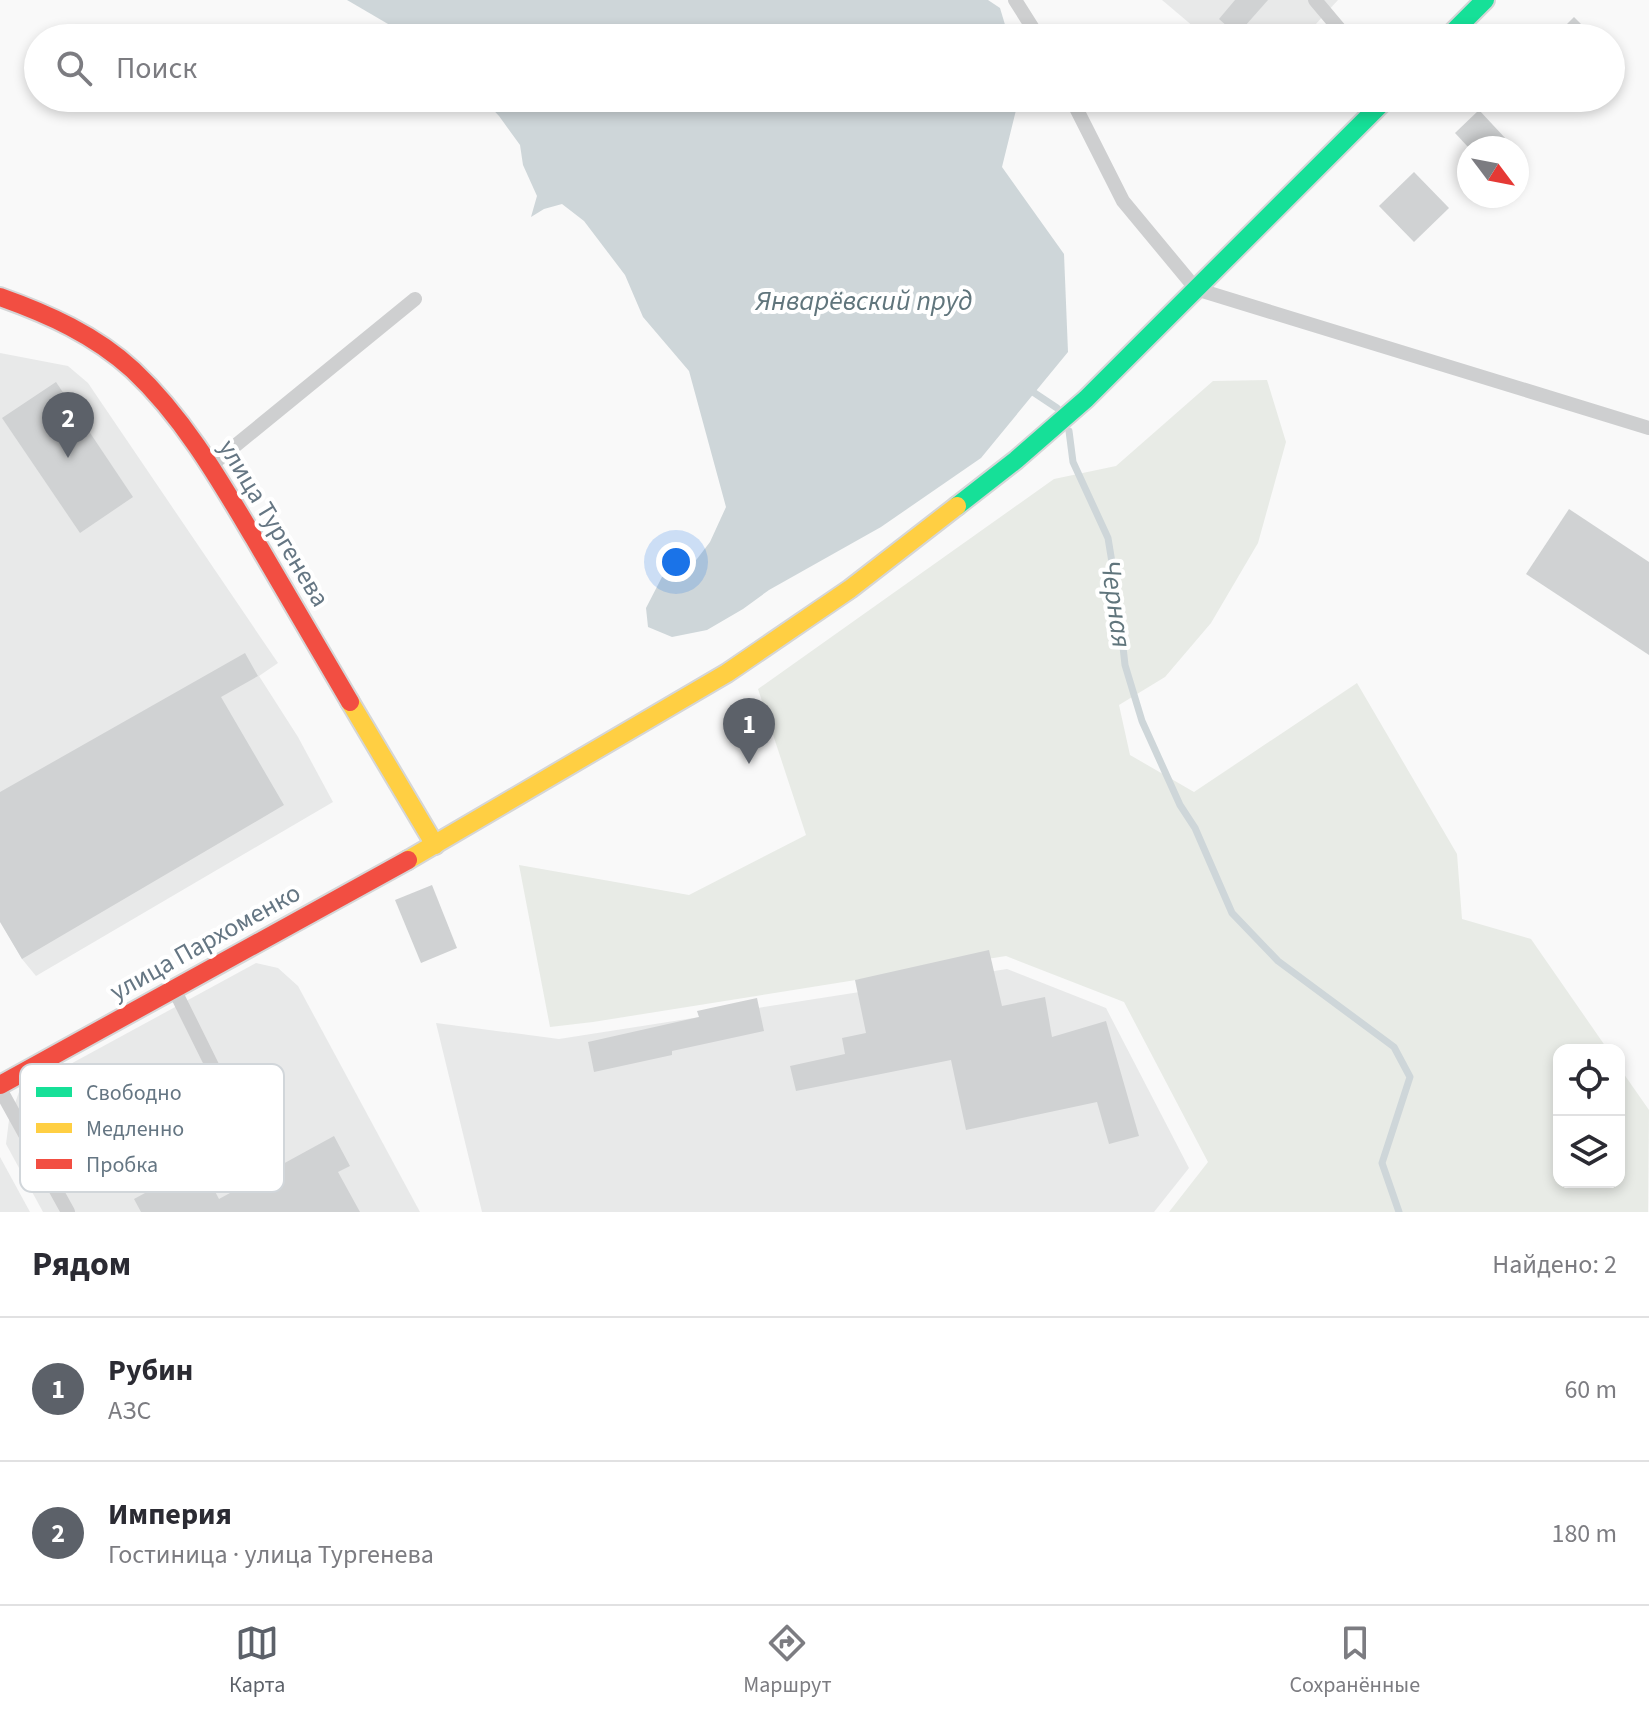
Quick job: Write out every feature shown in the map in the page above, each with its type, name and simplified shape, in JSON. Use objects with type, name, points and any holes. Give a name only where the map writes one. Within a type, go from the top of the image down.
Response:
[{"type":"street","points":[[1461,24],[1485,0]]},
{"type":"street","name":"улица Пархоменко","points":[[41,1064],[435,845],[727,673],[850,589],[1016,460],[1086,399],[1373,112]]},
{"type":"street","name":"улица Тургенева","points":[[0,297],[43,312],[93,339],[132,369],[167,406],[211,466],[435,845]]},
{"type":"street","name":"улица Пархоменко","points":[[0,1087],[20,1076]]},
{"type":"lane","points":[[1015,0],[1030,24]]},
{"type":"lane","points":[[1315,0],[1335,24]]},
{"type":"lane","points":[[1078,112],[1123,201],[1196,289],[1649,428]]},
{"type":"lane","points":[[211,466],[415,299]]},
{"type":"lane","points":[[174,989],[211,1064]]},
{"type":"lane","points":[[0,1087],[20,1124]]},
{"type":"lane","points":[[57,1192],[68,1212]]},
{"type":"shaded area","points":[[1162,0],[1338,0],[1316,24],[1190,24]]},
{"type":"shaded area","points":[[0,353],[68,366],[88,383],[278,663],[259,676],[298,737],[333,802],[36,976],[22,959],[0,921]]},
{"type":"shaded area","points":[[1267,380],[1286,442],[1258,543],[1211,623],[1165,677],[1119,705],[1130,755],[1194,792],[1357,683],[1457,854],[1462,919],[1531,939],[1604,1044],[1553,1044],[1553,1188],[1625,1188],[1625,1076],[1649,1110],[1648,1212],[1169,1212],[1208,1162],[1124,1002],[1006,956],[550,1027],[519,865],[689,895],[806,835],[758,689],[1054,479],[1116,466],[1213,381]]},
{"type":"shaded area","points":[[256,963],[278,968],[298,986],[420,1212],[43,1212],[32,1192],[284,1192],[284,1064],[70,1064]]},
{"type":"shaded area","points":[[1007,969],[1106,1008],[1189,1168],[1154,1212],[482,1212],[436,1023],[559,1039]]},
{"type":"shaded area","points":[[19,1092],[20,1170],[6,1144],[9,1120]]},
{"type":"shaded area","points":[[0,1157],[30,1212],[0,1212]]},
{"type":"water","points":[[347,0],[988,0],[1000,8],[1005,24],[388,24]]},
{"type":"water","name":"Январёвский пруд","points":[[495,112],[1016,112],[1002,167],[1064,254],[1068,352],[981,458],[881,527],[769,590],[707,630],[672,637],[648,627],[646,608],[662,577],[690,568],[710,542],[726,507],[689,371],[643,317],[625,275],[584,221],[562,204],[531,217],[537,196],[523,165],[520,145]]},
{"type":"building","points":[[1235,0],[1268,0],[1247,24],[1225,24],[1219,19]]},
{"type":"building","points":[[1574,17],[1581,24],[1567,24]]},
{"type":"building","points":[[1477,112],[1481,112],[1503,136],[1458,136],[1455,133]]},
{"type":"building","points":[[1414,172],[1449,208],[1414,242],[1379,206]]},
{"type":"building","points":[[56,382],[133,497],[80,533],[2,418]]},
{"type":"building","points":[[1569,509],[1649,562],[1649,655],[1526,574]]},
{"type":"building","points":[[245,653],[258,676],[221,697],[284,805],[22,959],[0,922],[0,792]]},
{"type":"building","points":[[432,885],[457,948],[421,963],[395,900]]},
{"type":"building","points":[[989,950],[1002,1006],[1045,997],[1052,1037],[1106,1021],[1139,1136],[1109,1144],[1097,1102],[966,1130],[951,1060],[796,1091],[790,1066],[845,1054],[842,1038],[866,1033],[855,980]]},
{"type":"building","points":[[757,998],[764,1031],[594,1072],[588,1042],[699,1017],[697,1011]]},
{"type":"building","points":[[334,1136],[350,1166],[338,1172],[360,1212],[141,1212],[134,1199],[147,1192],[215,1192],[219,1199],[232,1192],[284,1192],[284,1163]]},
{"type":"waterway","name":"Черная","points":[[1027,388],[1057,408]]},
{"type":"waterway","name":"Черная","points":[[1069,431],[1073,462],[1108,538],[1125,665],[1142,721],[1180,805],[1195,828],[1232,913],[1278,961],[1394,1047],[1410,1077],[1382,1163],[1399,1212]]},
{"type":"traffic: fast","points":[[1461,24],[1485,0]]},
{"type":"traffic: fast","points":[[957,506],[1086,399],[1373,112]]},
{"type":"traffic: slow","points":[[408,860],[727,673],[850,589],[957,506]]},
{"type":"traffic: slow","points":[[350,702],[435,845]]},
{"type":"traffic: jam","points":[[0,297],[53,318],[103,346],[133,370],[168,408],[228,494],[350,702]]},
{"type":"traffic: jam","points":[[38,1064],[408,860]]},
{"type":"traffic: jam","points":[[0,1085],[20,1074]]},
{"type":"place","name":"Империя","points":[[68,458]]},
{"type":"place","name":"Рубин","points":[[749,764]]}]
